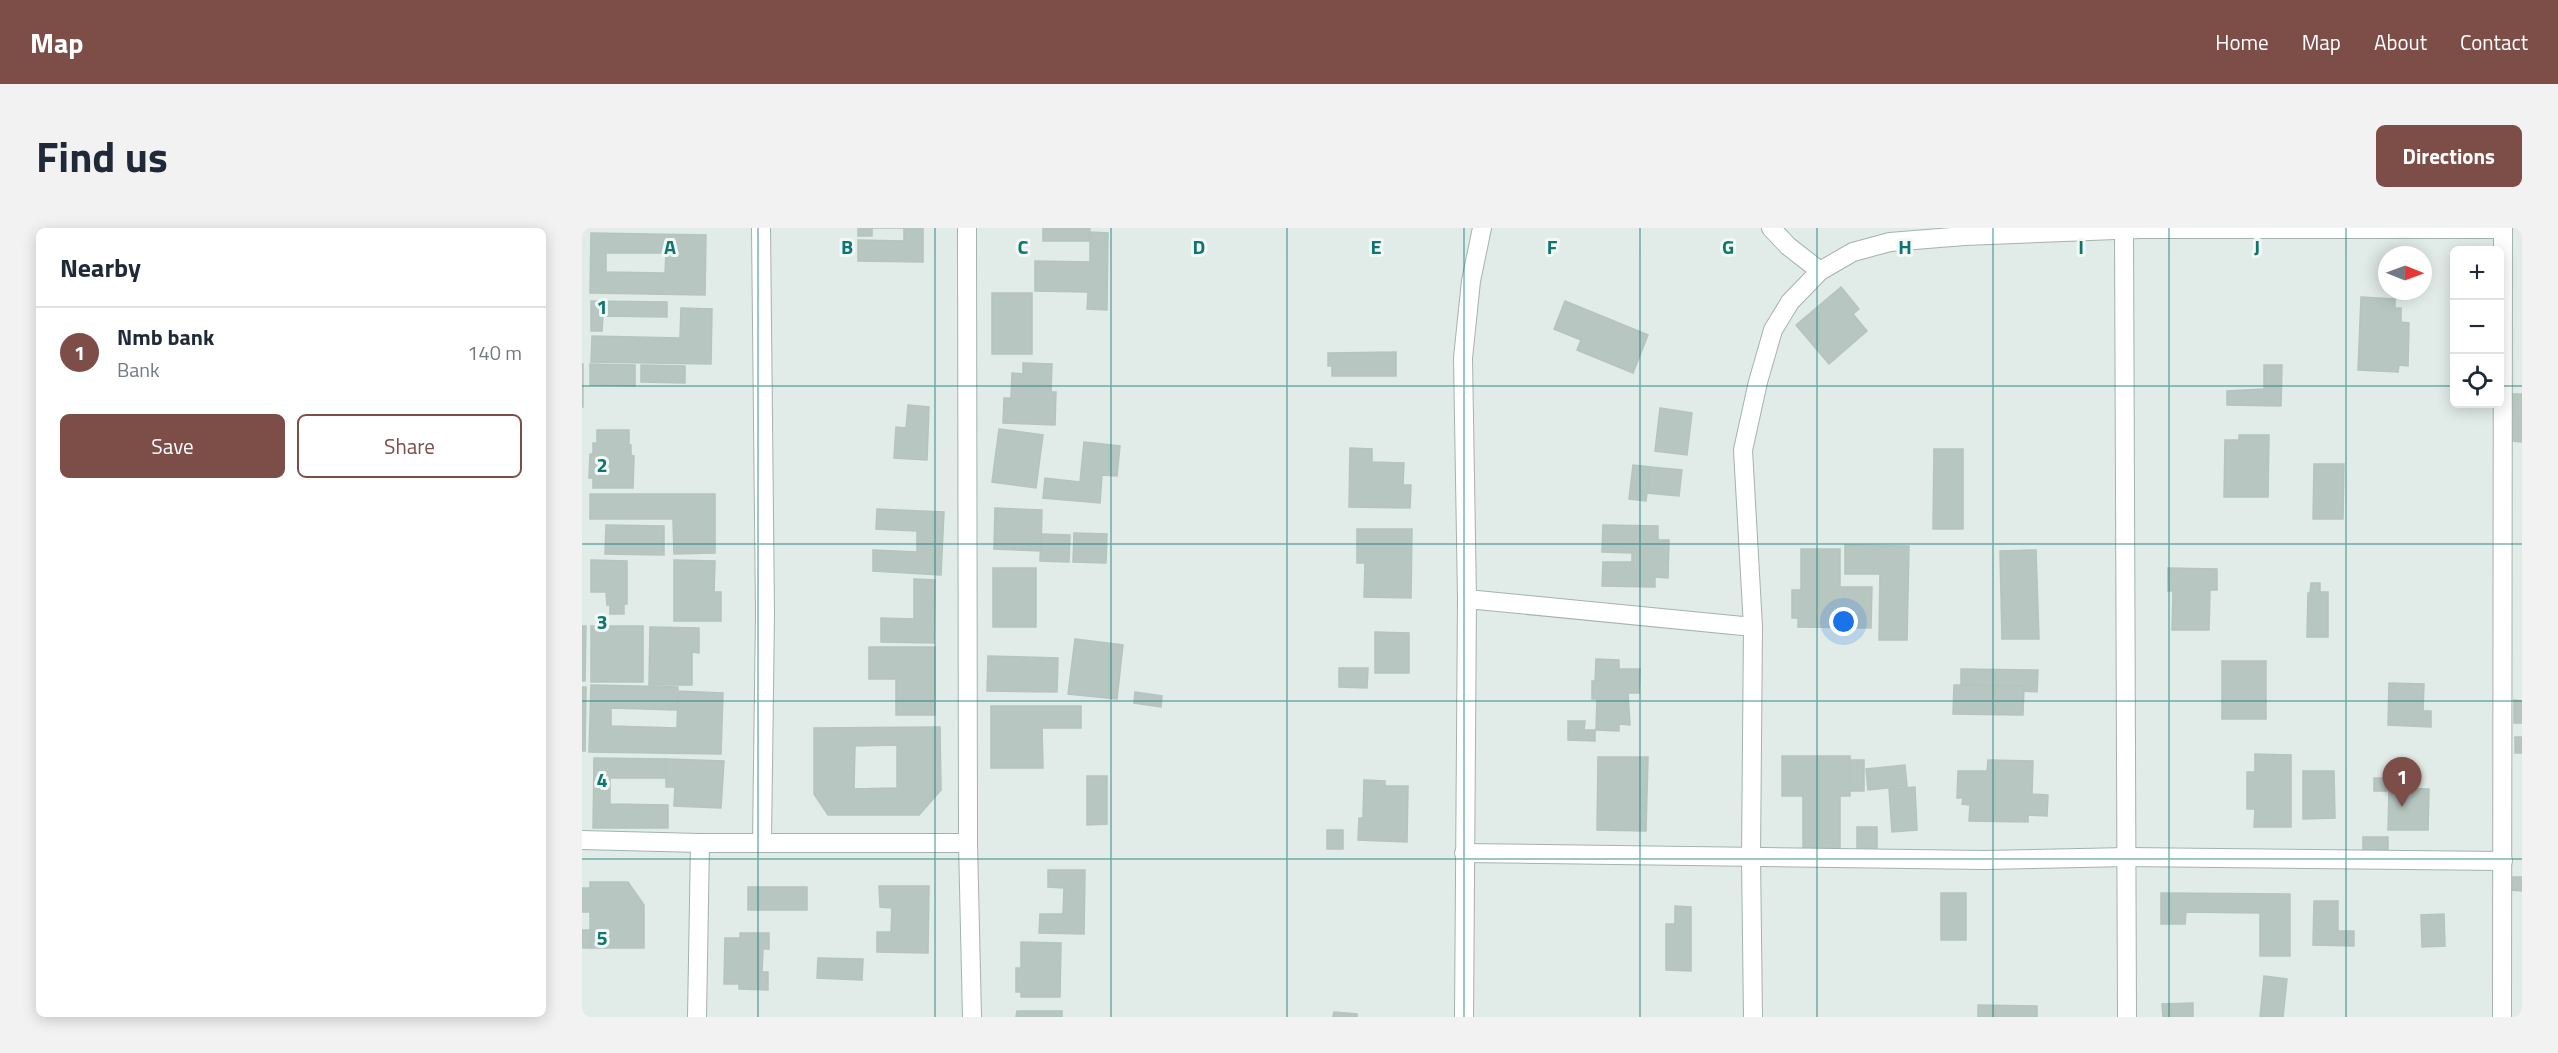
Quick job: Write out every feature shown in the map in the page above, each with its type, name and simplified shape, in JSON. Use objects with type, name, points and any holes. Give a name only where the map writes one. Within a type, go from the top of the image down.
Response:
[{"type":"street","points":[[761,228],[765,601],[762,842]]},
{"type":"street","points":[[967,228],[968,843],[972,1017]]},
{"type":"street","points":[[1464,1017],[1467,599],[1462,358],[1470,281],[1482,228]]},
{"type":"street","points":[[1771,228],[1788,246],[1820,271]]},
{"type":"street","points":[[1754,1017],[1751,857],[1753,627],[1743,450],[1758,382],[1773,330],[1790,302],[1820,271],[1853,252],[1890,242],[1964,236],[2124,229],[2503,228],[2502,1017]]},
{"type":"street","points":[[2124,229],[2127,1017]]},
{"type":"street","points":[[1467,599],[1753,627]]},
{"type":"street","points":[[582,840],[700,843],[968,843]]},
{"type":"street","points":[[697,1017],[700,843]]},
{"type":"street","points":[[1464,853],[1985,860],[2127,857],[2503,861]]},
{"type":"building","points":[[858,228],[872,228],[872,236],[858,236]]},
{"type":"building","points":[[904,228],[923,228],[923,262],[858,261],[858,240],[904,241]]},
{"type":"building","points":[[1043,228],[1090,228],[1089,241],[1043,241]]},
{"type":"building","points":[[1090,232],[1108,233],[1107,310],[1087,309],[1088,292],[1035,291],[1035,261],[1090,262]]},
{"type":"building","points":[[591,233],[706,235],[705,295],[590,293]],"holes":[[[606,253],[666,253],[665,273],[606,272]]]},
{"type":"building","points":[[1841,287],[1859,309],[1853,314],[1867,331],[1829,364],[1796,325]]},
{"type":"building","points":[[992,293],[1032,293],[1032,354],[992,354]]},
{"type":"building","points":[[2361,297],[2395,300],[2395,308],[2401,308],[2401,322],[2409,323],[2408,366],[2399,365],[2398,372],[2358,370]]},
{"type":"building","points":[[591,301],[667,302],[667,317],[603,316],[602,331],[591,331]]},
{"type":"building","points":[[1565,301],[1648,335],[1633,373],[1577,350],[1581,340],[1554,329]]},
{"type":"building","points":[[681,308],[712,309],[711,364],[591,362],[592,336],[680,338]]},
{"type":"building","points":[[1396,352],[1396,376],[1332,376],[1332,366],[1328,366],[1328,353]]},
{"type":"building","points":[[1023,363],[1052,364],[1051,392],[1056,392],[1055,425],[1003,423],[1004,398],[1011,398],[1012,373],[1023,374]]},
{"type":"building","points":[[583,364],[583,407],[582,407]]},
{"type":"building","points":[[590,364],[635,365],[635,386],[590,385]]},
{"type":"building","points":[[641,365],[685,366],[685,383],[641,382]]},
{"type":"building","points":[[2264,365],[2282,365],[2281,406],[2227,405],[2227,391],[2264,389]]},
{"type":"building","points":[[2512,394],[2522,394],[2522,442],[2511,441]]},
{"type":"building","points":[[908,405],[929,407],[927,460],[894,458],[896,427],[906,428]]},
{"type":"building","points":[[1660,408],[1692,413],[1687,455],[1655,451]]},
{"type":"building","points":[[999,429],[1043,435],[1036,488],[992,482]]},
{"type":"building","points":[[597,430],[629,430],[629,445],[631,445],[631,455],[634,456],[633,488],[593,488],[593,478],[589,478],[590,454],[593,454],[593,443],[597,443]]},
{"type":"building","points":[[2239,435],[2269,435],[2268,497],[2224,497],[2225,440],[2239,440]]},
{"type":"building","points":[[1084,442],[1120,446],[1117,476],[1102,475],[1100,503],[1043,498],[1045,478],[1080,482]]},
{"type":"building","points":[[1350,448],[1372,449],[1372,462],[1404,463],[1403,485],[1411,485],[1410,508],[1349,507]]},
{"type":"building","points":[[1934,449],[1963,449],[1963,529],[1933,529]]},
{"type":"building","points":[[2314,464],[2344,464],[2343,519],[2313,519]]},
{"type":"building","points":[[1633,465],[1650,467],[1646,501],[1629,499]]},
{"type":"building","points":[[1650,467],[1682,470],[1679,496],[1647,493]]},
{"type":"building","points":[[590,494],[715,494],[715,553],[674,554],[673,519],[590,519]]},
{"type":"building","points":[[995,508],[1042,510],[1041,551],[994,549]]},
{"type":"building","points":[[877,509],[944,512],[941,575],[873,571],[873,550],[917,552],[917,531],[876,529]]},
{"type":"building","points":[[606,525],[664,526],[664,555],[605,554]]},
{"type":"building","points":[[1603,525],[1658,526],[1658,540],[1669,540],[1668,578],[1655,577],[1655,587],[1602,586],[1603,562],[1632,562],[1632,553],[1602,552]]},
{"type":"building","points":[[1357,529],[1412,529],[1411,598],[1364,597],[1365,563],[1357,563]]},
{"type":"building","points":[[1074,533],[1107,534],[1106,563],[1073,562]]},
{"type":"building","points":[[1041,534],[1070,535],[1069,562],[1040,561]]},
{"type":"building","points":[[1845,545],[1909,546],[1907,640],[1879,640],[1880,574],[1845,574]]},
{"type":"building","points":[[1801,549],[1840,549],[1840,587],[1872,587],[1871,628],[1798,627],[1798,618],[1792,618],[1792,590],[1801,590]]},
{"type":"building","points":[[2036,550],[2039,639],[2002,639],[2000,551]]},
{"type":"building","points":[[591,560],[627,561],[627,604],[624,604],[624,614],[610,614],[606,592],[591,592]]},
{"type":"building","points":[[674,560],[715,561],[714,592],[721,592],[721,621],[674,621]]},
{"type":"building","points":[[993,568],[1036,568],[1036,627],[993,627]]},
{"type":"building","points":[[2168,568],[2217,569],[2217,590],[2210,590],[2209,630],[2172,630],[2173,591],[2168,591]]},
{"type":"building","points":[[914,579],[935,580],[934,643],[881,642],[881,618],[914,619]]},
{"type":"building","points":[[2311,583],[2320,583],[2320,592],[2328,592],[2328,637],[2307,637],[2308,593],[2310,593]]},
{"type":"building","points":[[582,626],[586,626],[585,681],[582,681]]},
{"type":"building","points":[[591,626],[643,626],[643,682],[591,682]]},
{"type":"building","points":[[650,627],[699,628],[699,653],[692,652],[692,685],[649,685]]},
{"type":"building","points":[[1375,632],[1409,633],[1409,673],[1375,673]]},
{"type":"building","points":[[1075,639],[1123,645],[1117,699],[1068,694]]},
{"type":"building","points":[[869,647],[935,647],[935,715],[896,715],[896,679],[869,679]]},
{"type":"building","points":[[988,656],[1058,658],[1057,692],[987,691]]},
{"type":"building","points":[[1596,659],[1619,660],[1619,669],[1640,669],[1639,693],[1628,693],[1630,725],[1619,724],[1619,731],[1596,730],[1597,699],[1592,699],[1592,681],[1595,681]]},
{"type":"building","points":[[2222,661],[2266,661],[2266,719],[2222,719]]},
{"type":"building","points":[[1339,668],[1368,668],[1367,688],[1339,687]]},
{"type":"building","points":[[1961,669],[2038,670],[2037,692],[2024,691],[2024,686],[1961,685]]},
{"type":"building","points":[[2389,683],[2424,684],[2423,711],[2431,711],[2431,727],[2388,725]]},
{"type":"building","points":[[591,685],[678,687],[677,710],[611,708],[611,726],[677,728],[678,691],[723,693],[721,754],[589,752]]},
{"type":"building","points":[[1954,685],[2024,686],[2023,715],[1953,714]]},
{"type":"building","points":[[582,687],[586,687],[585,751],[582,751]]},
{"type":"building","points":[[1135,692],[1162,696],[1161,707],[1134,703]]},
{"type":"building","points":[[2514,700],[2522,701],[2522,723],[2514,723]]},
{"type":"building","points":[[991,706],[1081,706],[1081,728],[1042,728],[1043,768],[991,768]]},
{"type":"building","points":[[1568,721],[1585,721],[1584,730],[1595,730],[1595,741],[1568,740]]},
{"type":"building","points":[[940,727],[941,790],[919,815],[828,815],[814,794],[814,728]],"holes":[[[897,745],[897,788],[854,789],[855,746]]]},
{"type":"building","points":[[2515,737],[2522,737],[2522,753],[2515,753]]},
{"type":"building","points":[[2255,754],[2291,755],[2291,827],[2254,827],[2255,809],[2247,809],[2247,772],[2255,772]]},
{"type":"building","points":[[1782,756],[1850,756],[1850,796],[1840,796],[1840,848],[1803,848],[1803,796],[1782,796]]},
{"type":"building","points":[[1598,757],[1648,757],[1646,831],[1597,830]]},
{"type":"building","points":[[594,758],[666,759],[666,778],[610,778],[610,804],[668,805],[668,828],[593,828]]},
{"type":"building","points":[[666,759],[724,761],[721,808],[674,806],[675,787],[666,787]]},
{"type":"building","points":[[1850,760],[1864,760],[1864,791],[1850,791]]},
{"type":"building","points":[[1988,760],[2033,761],[2032,794],[2048,795],[2047,816],[2028,815],[2028,822],[1969,821],[1970,805],[1962,804],[1963,798],[1957,798],[1958,771],[1987,771]]},
{"type":"building","points":[[1905,765],[1907,786],[1868,790],[1866,769]]},
{"type":"building","points":[[2303,771],[2334,771],[2335,818],[2303,819]]},
{"type":"building","points":[[1087,776],[1107,776],[1107,824],[1087,825]]},
{"type":"building","points":[[2374,778],[2387,778],[2387,791],[2374,791]]},
{"type":"building","points":[[1364,780],[1385,781],[1385,786],[1408,786],[1407,842],[1358,840],[1359,818],[1363,818]]},
{"type":"building","points":[[1915,787],[1917,830],[1892,832],[1889,789]]},
{"type":"building","points":[[2389,788],[2429,789],[2428,830],[2388,830]]},
{"type":"building","points":[[1857,827],[1877,827],[1877,848],[1857,848]]},
{"type":"building","points":[[1327,830],[1343,830],[1343,849],[1327,849]]},
{"type":"building","points":[[2363,837],[2388,837],[2388,850],[2363,850]]},
{"type":"building","points":[[1048,870],[1085,870],[1084,934],[1039,933],[1040,914],[1063,914],[1064,888],[1048,887]]},
{"type":"building","points":[[2510,877],[2522,877],[2522,891],[2510,890]]},
{"type":"building","points":[[590,882],[628,882],[644,905],[644,948],[590,948],[590,912],[582,912],[582,888],[590,888]]},
{"type":"building","points":[[879,886],[929,886],[928,953],[877,952],[877,932],[891,932],[892,908],[880,907]]},
{"type":"building","points":[[748,887],[807,887],[807,910],[748,910]]},
{"type":"building","points":[[1941,893],[1966,893],[1966,940],[1941,940]]},
{"type":"building","points":[[2161,893],[2290,894],[2290,956],[2260,956],[2260,913],[2186,912],[2185,924],[2161,924]]},
{"type":"building","points":[[2314,901],[2338,901],[2338,931],[2354,931],[2354,946],[2313,945]]},
{"type":"building","points":[[1675,906],[1691,907],[1691,971],[1666,970],[1666,924],[1675,924]]},
{"type":"building","points":[[2444,914],[2445,946],[2422,947],[2421,915]]},
{"type":"building","points":[[582,930],[591,930],[590,948],[582,948]]},
{"type":"building","points":[[740,933],[769,933],[769,949],[763,949],[762,972],[768,972],[768,990],[739,989],[739,984],[724,984],[725,938],[740,938]]},
{"type":"building","points":[[1021,942],[1061,943],[1060,997],[1021,997],[1021,992],[1016,992],[1016,968],[1021,968]]},
{"type":"building","points":[[818,958],[863,959],[862,980],[817,978]]},
{"type":"building","points":[[2264,976],[2287,979],[2283,1017],[2260,1017]]},
{"type":"building","points":[[2193,1003],[2193,1017],[2163,1017],[2162,1004]]},
{"type":"building","points":[[1978,1005],[2037,1006],[2037,1017],[1978,1017]]},
{"type":"building","points":[[1017,1011],[1062,1011],[1062,1017],[1016,1017]]},
{"type":"building","points":[[1334,1012],[1357,1014],[1357,1017],[1333,1017]]},
{"type":"place","name":"Nmb bank","points":[[2402,807]]}]
